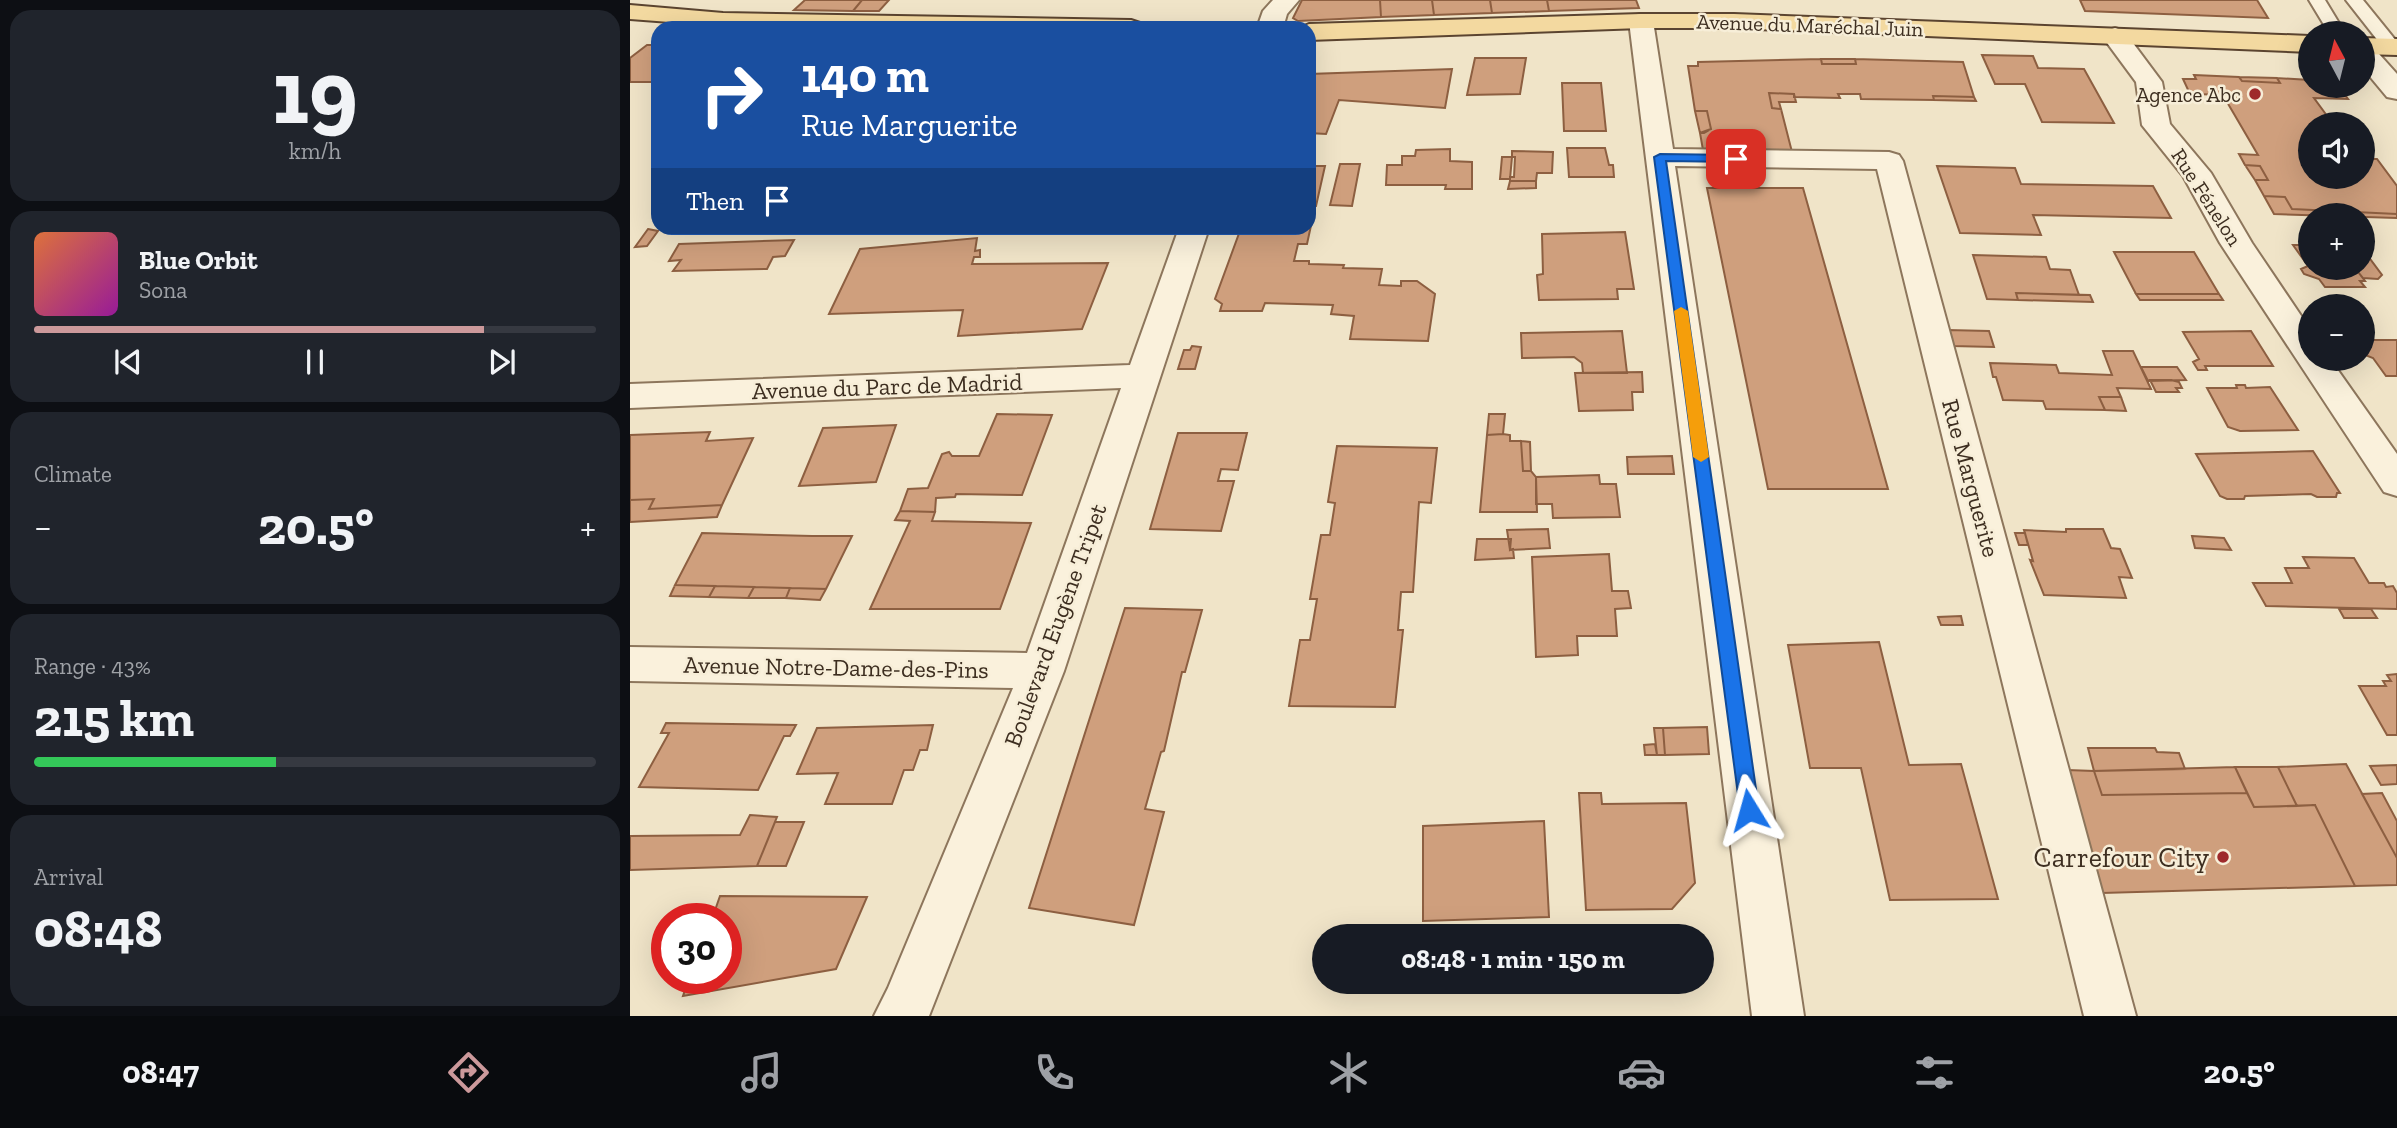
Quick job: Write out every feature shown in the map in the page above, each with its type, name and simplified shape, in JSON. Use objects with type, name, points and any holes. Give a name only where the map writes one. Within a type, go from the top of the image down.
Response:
[{"type":"main road","points":[[630,12],[723,20],[774,21]]},
{"type":"main road","name":"Avenue du Maréchal Juin","points":[[1316,32],[1641,21],[1747,22],[2298,44]]},
{"type":"main road","points":[[2375,48],[2395,47]]},
{"type":"street","points":[[1271,21],[1275,11],[1287,0]]},
{"type":"street","points":[[1641,21],[1778,1016]]},
{"type":"street","name":"Rue Fénelon","points":[[2115,36],[2149,82],[2156,125],[2196,173],[2236,243],[2298,337]]},
{"type":"street","points":[[2375,64],[2397,91]]},
{"type":"street","name":"Rue Marguerite","points":[[1660,157],[1889,161],[2110,1016]]},
{"type":"street","name":"Boulevard Eugène Tripet","points":[[900,1016],[907,1006],[1042,671],[1192,235]]},
{"type":"street","name":"Rue Fénelon","points":[[2321,371],[2397,483]]},
{"type":"street","name":"Avenue du Parc de Madrid","points":[[630,396],[1144,376]]},
{"type":"street","name":"Avenue Notre-Dame-des-Pins","points":[[630,664],[1042,671]]},
{"type":"lane","points":[[2318,0],[2330,21]]},
{"type":"lane","points":[[2354,0],[2395,47]]},
{"type":"building","points":[[805,0],[862,0],[853,11],[794,10]]},
{"type":"building","points":[[862,0],[889,0],[879,11],[853,11]]},
{"type":"building","points":[[1302,0],[1380,0],[1381,17],[1298,21],[1293,18]]},
{"type":"building","points":[[1380,0],[1432,0],[1434,15],[1381,17]]},
{"type":"building","points":[[1432,0],[1490,0],[1492,13],[1434,15]]},
{"type":"building","points":[[1490,0],[1547,0],[1549,11],[1492,13]]},
{"type":"building","points":[[1547,0],[1636,0],[1639,8],[1549,11]]},
{"type":"building","points":[[2080,0],[2257,0],[2268,18],[2085,11]]},
{"type":"building","points":[[647,45],[651,45],[651,82],[630,82],[630,58]]},
{"type":"building","points":[[1982,55],[2033,56],[2038,68],[2084,69],[2114,123],[2042,122],[2025,84],[1995,84]]},
{"type":"building","points":[[1475,58],[1526,58],[1520,94],[1467,95]]},
{"type":"building","points":[[1821,59],[1855,59],[1856,64],[1822,64]]},
{"type":"building","points":[[1821,59],[1822,64],[1856,64],[1855,59],[1963,62],[1974,97],[1933,96],[1934,100],[1861,99],[1860,94],[1838,94],[1840,98],[1794,97],[1794,94],[1769,93],[1772,108],[1781,109],[1792,152],[1703,150],[1700,133],[1711,129],[1707,111],[1695,111],[1688,66],[1698,66],[1698,62]]},
{"type":"building","points":[[1452,69],[1445,108],[1339,100],[1326,134],[1316,133],[1316,74]]},
{"type":"building","points":[[2194,75],[2239,77],[2242,81],[2280,83],[2277,78],[2298,79],[2298,98],[2314,98],[2324,112],[2298,112],[2298,189],[2375,189],[2377,159],[2397,186],[2397,214],[2375,213],[2375,203],[2298,203],[2298,209],[2292,209],[2285,197],[2264,196],[2255,180],[2268,180],[2260,166],[2245,165],[2239,154],[2258,155],[2227,102],[2238,102],[2234,95],[2190,94],[2183,79],[2196,79]]},
{"type":"building","points":[[2239,77],[2277,78],[2280,83],[2242,81]]},
{"type":"building","points":[[1562,83],[1601,83],[1606,131],[1564,131]]},
{"type":"building","points":[[1769,93],[1794,94],[1796,102],[1779,102],[1781,109],[1772,108]]},
{"type":"building","points":[[1933,96],[1974,97],[1976,101],[1934,100]]},
{"type":"building","points":[[1695,111],[1707,111],[1711,129],[1700,133]]},
{"type":"building","points":[[1567,148],[1605,148],[1609,165],[1613,165],[1614,177],[1569,177]]},
{"type":"building","points":[[1450,149],[1450,161],[1472,162],[1472,189],[1445,189],[1446,185],[1386,185],[1387,165],[1402,165],[1402,156],[1415,156],[1416,150]]},
{"type":"building","points":[[1512,151],[1553,152],[1552,173],[1537,173],[1536,181],[1510,181],[1510,177],[1514,177],[1515,157],[1512,157]]},
{"type":"building","points":[[1502,157],[1512,157],[1510,179],[1500,179]]},
{"type":"building","points":[[1340,164],[1360,164],[1352,206],[1330,205]]},
{"type":"building","points":[[2245,165],[2260,166],[2268,180],[2255,180]]},
{"type":"building","points":[[1316,166],[1325,166],[1316,206]]},
{"type":"building","points":[[1937,166],[2015,168],[2021,184],[2153,186],[2171,218],[2033,215],[2041,235],[1960,233]]},
{"type":"building","points":[[1510,181],[1536,181],[1536,188],[1508,189]]},
{"type":"building","points":[[1707,188],[1803,188],[1888,489],[1768,489]]},
{"type":"building","points":[[2264,196],[2285,197],[2292,209],[2298,209],[2298,215],[2274,214]]},
{"type":"building","points":[[2375,213],[2397,214],[2397,218],[2375,217]]},
{"type":"building","points":[[648,229],[651,230],[651,235],[655,235],[647,246],[635,247]]},
{"type":"building","points":[[1625,232],[1634,289],[1617,289],[1618,299],[1539,300],[1537,275],[1543,274],[1542,234]]},
{"type":"building","points":[[1238,235],[1309,235],[1307,244],[1298,244],[1294,261],[1344,265],[1343,268],[1382,269],[1379,285],[1401,286],[1401,281],[1417,281],[1435,294],[1428,341],[1350,339],[1354,316],[1331,314],[1333,305],[1265,303],[1262,311],[1220,311],[1222,304],[1215,299]]},
{"type":"building","points":[[977,238],[975,251],[980,250],[980,257],[974,257],[972,264],[1108,263],[1082,329],[958,336],[963,310],[829,314],[860,249]]},
{"type":"building","points":[[794,240],[785,256],[773,257],[767,269],[673,271],[681,260],[669,261],[679,244]]},
{"type":"building","points":[[2114,252],[2194,252],[2219,294],[2136,294]]},
{"type":"building","points":[[1973,255],[2046,257],[2050,269],[2070,270],[2079,295],[2016,293],[2018,300],[1987,299]]},
{"type":"building","points":[[2375,266],[2382,275],[2375,279]]},
{"type":"building","points":[[2320,280],[2365,281],[2360,281],[2365,287],[2325,287]]},
{"type":"building","points":[[2016,293],[2090,295],[2093,302],[2018,300]]},
{"type":"building","points":[[2136,294],[2219,294],[2223,300],[2140,300]]},
{"type":"building","points":[[1947,330],[1989,331],[1994,347],[1952,346]]},
{"type":"building","points":[[1622,331],[1627,373],[1583,373],[1582,363],[1574,357],[1522,358],[1521,333]]},
{"type":"building","points":[[2251,331],[2273,366],[2205,366],[2207,370],[2198,370],[2193,362],[2199,359],[2183,332]]},
{"type":"building","points":[[2375,340],[2397,340],[2397,376],[2386,376],[2375,361]]},
{"type":"building","points":[[1192,346],[1201,347],[1195,369],[1178,369],[1184,350],[1190,350]]},
{"type":"building","points":[[2103,351],[2133,351],[2151,389],[2117,388],[2121,397],[2099,397],[2105,410],[2046,409],[2043,401],[2003,400],[1990,363],[2056,365],[2059,373],[2112,375]]},
{"type":"building","points":[[2141,367],[2177,367],[2186,380],[2148,381]]},
{"type":"building","points":[[1642,372],[1643,392],[1632,392],[1633,410],[1579,411],[1575,373]]},
{"type":"building","points":[[2150,380],[2179,382],[2182,388],[2176,388],[2179,392],[2156,392]]},
{"type":"building","points":[[2236,385],[2245,385],[2246,388],[2270,387],[2298,430],[2240,431],[2228,427],[2207,388],[2237,388]]},
{"type":"building","points":[[2099,397],[2121,397],[2126,411],[2105,410]]},
{"type":"building","points":[[997,414],[1052,415],[1022,495],[956,494],[955,497],[936,498],[935,512],[900,511],[908,489],[928,488],[942,454],[949,452],[952,456],[979,456]]},
{"type":"building","points":[[1489,414],[1505,414],[1503,434],[1487,435]]},
{"type":"building","points":[[896,425],[876,482],[799,486],[823,428]]},
{"type":"building","points":[[710,432],[706,441],[753,438],[722,505],[649,509],[654,499],[630,500],[630,435]]},
{"type":"building","points":[[1178,433],[1247,433],[1238,470],[1221,469],[1218,481],[1234,481],[1221,531],[1150,529]]},
{"type":"building","points":[[1487,435],[1510,435],[1510,441],[1521,441],[1523,471],[1531,471],[1536,477],[1537,512],[1480,512]]},
{"type":"building","points":[[1521,441],[1530,442],[1531,471],[1523,471]]},
{"type":"building","points":[[1337,446],[1437,448],[1431,503],[1419,502],[1413,592],[1401,592],[1398,630],[1403,630],[1395,707],[1289,706],[1300,640],[1310,640],[1317,599],[1310,599],[1321,535],[1330,535],[1335,503],[1328,502]]},
{"type":"building","points":[[2313,451],[2340,493],[2337,493],[2336,497],[2317,497],[2311,494],[2227,499],[2220,496],[2196,454]]},
{"type":"building","points":[[1672,456],[1674,474],[1628,474],[1627,457]]},
{"type":"building","points":[[1599,475],[1600,484],[1616,484],[1620,517],[1553,518],[1552,504],[1536,504],[1536,477]]},
{"type":"building","points":[[654,499],[649,509],[722,505],[717,517],[630,522],[630,500]]},
{"type":"building","points":[[900,511],[935,512],[932,521],[1031,523],[1000,609],[870,609],[910,521],[895,520]]},
{"type":"building","points":[[1548,529],[1550,548],[1510,550],[1507,530]]},
{"type":"building","points":[[2066,529],[2103,529],[2111,548],[2120,549],[2132,578],[2119,577],[2126,598],[2044,595],[2030,560],[2033,561],[2024,530],[2066,532]]},
{"type":"building","points":[[702,533],[852,536],[826,589],[675,585]]},
{"type":"building","points":[[2015,533],[2025,533],[2028,545],[2019,545]]},
{"type":"building","points":[[2192,536],[2224,538],[2231,550],[2195,548]]},
{"type":"building","points":[[1477,539],[1511,539],[1510,550],[1513,549],[1514,558],[1475,560]]},
{"type":"building","points":[[1609,554],[1612,591],[1628,591],[1631,608],[1615,609],[1617,636],[1577,636],[1578,655],[1536,657],[1532,557]]},
{"type":"building","points":[[2303,557],[2354,558],[2369,583],[2393,586],[2397,593],[2397,609],[2266,606],[2253,583],[2292,583],[2285,568],[2309,568]]},
{"type":"building","points":[[675,585],[715,586],[709,597],[670,596]]},
{"type":"building","points":[[715,586],[754,587],[748,598],[709,597]]},
{"type":"building","points":[[754,587],[790,588],[786,598],[748,598]]},
{"type":"building","points":[[790,588],[826,589],[820,600],[786,598]]},
{"type":"building","points":[[1125,608],[1202,610],[1185,672],[1182,672],[1164,751],[1161,752],[1145,809],[1164,812],[1134,925],[1029,908]]},
{"type":"building","points":[[2339,609],[2371,609],[2377,618],[2344,618]]},
{"type":"building","points":[[1961,616],[1963,625],[1941,625],[1938,617]]},
{"type":"building","points":[[1879,642],[1909,765],[1961,764],[1998,899],[1890,900],[1861,768],[1810,768],[1788,645]]},
{"type":"building","points":[[2397,674],[2397,735],[2387,735],[2359,686],[2386,686],[2383,681],[2391,681],[2387,675]]},
{"type":"building","points":[[666,723],[796,725],[790,736],[784,736],[758,790],[639,787],[669,733],[661,733]]},
{"type":"building","points":[[933,725],[927,750],[920,750],[913,770],[904,770],[892,804],[825,804],[838,773],[797,774],[817,728]]},
{"type":"building","points":[[1707,727],[1709,754],[1665,755],[1663,728]]},
{"type":"building","points":[[1654,728],[1663,728],[1665,755],[1657,755]]},
{"type":"building","points":[[1655,744],[1657,755],[1645,755],[1644,745]]},
{"type":"building","points":[[2088,748],[2155,748],[2157,752],[2179,753],[2185,769],[2094,771]]},
{"type":"building","points":[[2346,764],[2397,858],[2397,885],[2355,886],[2315,805],[2297,806],[2278,767]]},
{"type":"building","points":[[2397,765],[2397,784],[2381,785],[2370,766]]},
{"type":"building","points":[[2235,767],[2247,793],[2102,795],[2094,771]]},
{"type":"building","points":[[2235,767],[2278,767],[2297,806],[2254,807]]},
{"type":"building","points":[[2067,770],[2094,771],[2102,795],[2247,793],[2254,807],[2315,805],[2355,886],[2102,893]]},
{"type":"building","points":[[1579,793],[1601,793],[1602,804],[1686,803],[1695,883],[1672,909],[1586,910]]},
{"type":"building","points":[[2382,793],[2397,821],[2397,858],[2362,794]]},
{"type":"building","points":[[750,815],[777,817],[757,866],[630,870],[630,836],[740,835]]},
{"type":"building","points":[[1544,821],[1549,917],[1423,921],[1423,826]]},
{"type":"building","points":[[775,822],[804,822],[786,866],[757,866]]},
{"type":"building","points":[[720,896],[867,897],[836,969],[742,986],[742,903],[718,903]]},
{"type":"slow traffic","points":[[1681,311],[1701,457]]},
{"type":"place","name":"Agence Abc","points":[[2255,94]]},
{"type":"place","name":"Carrefour City","points":[[2223,857]]},
{"type":"route","points":[[1736,159],[1660,157],[1749,810]]}]
